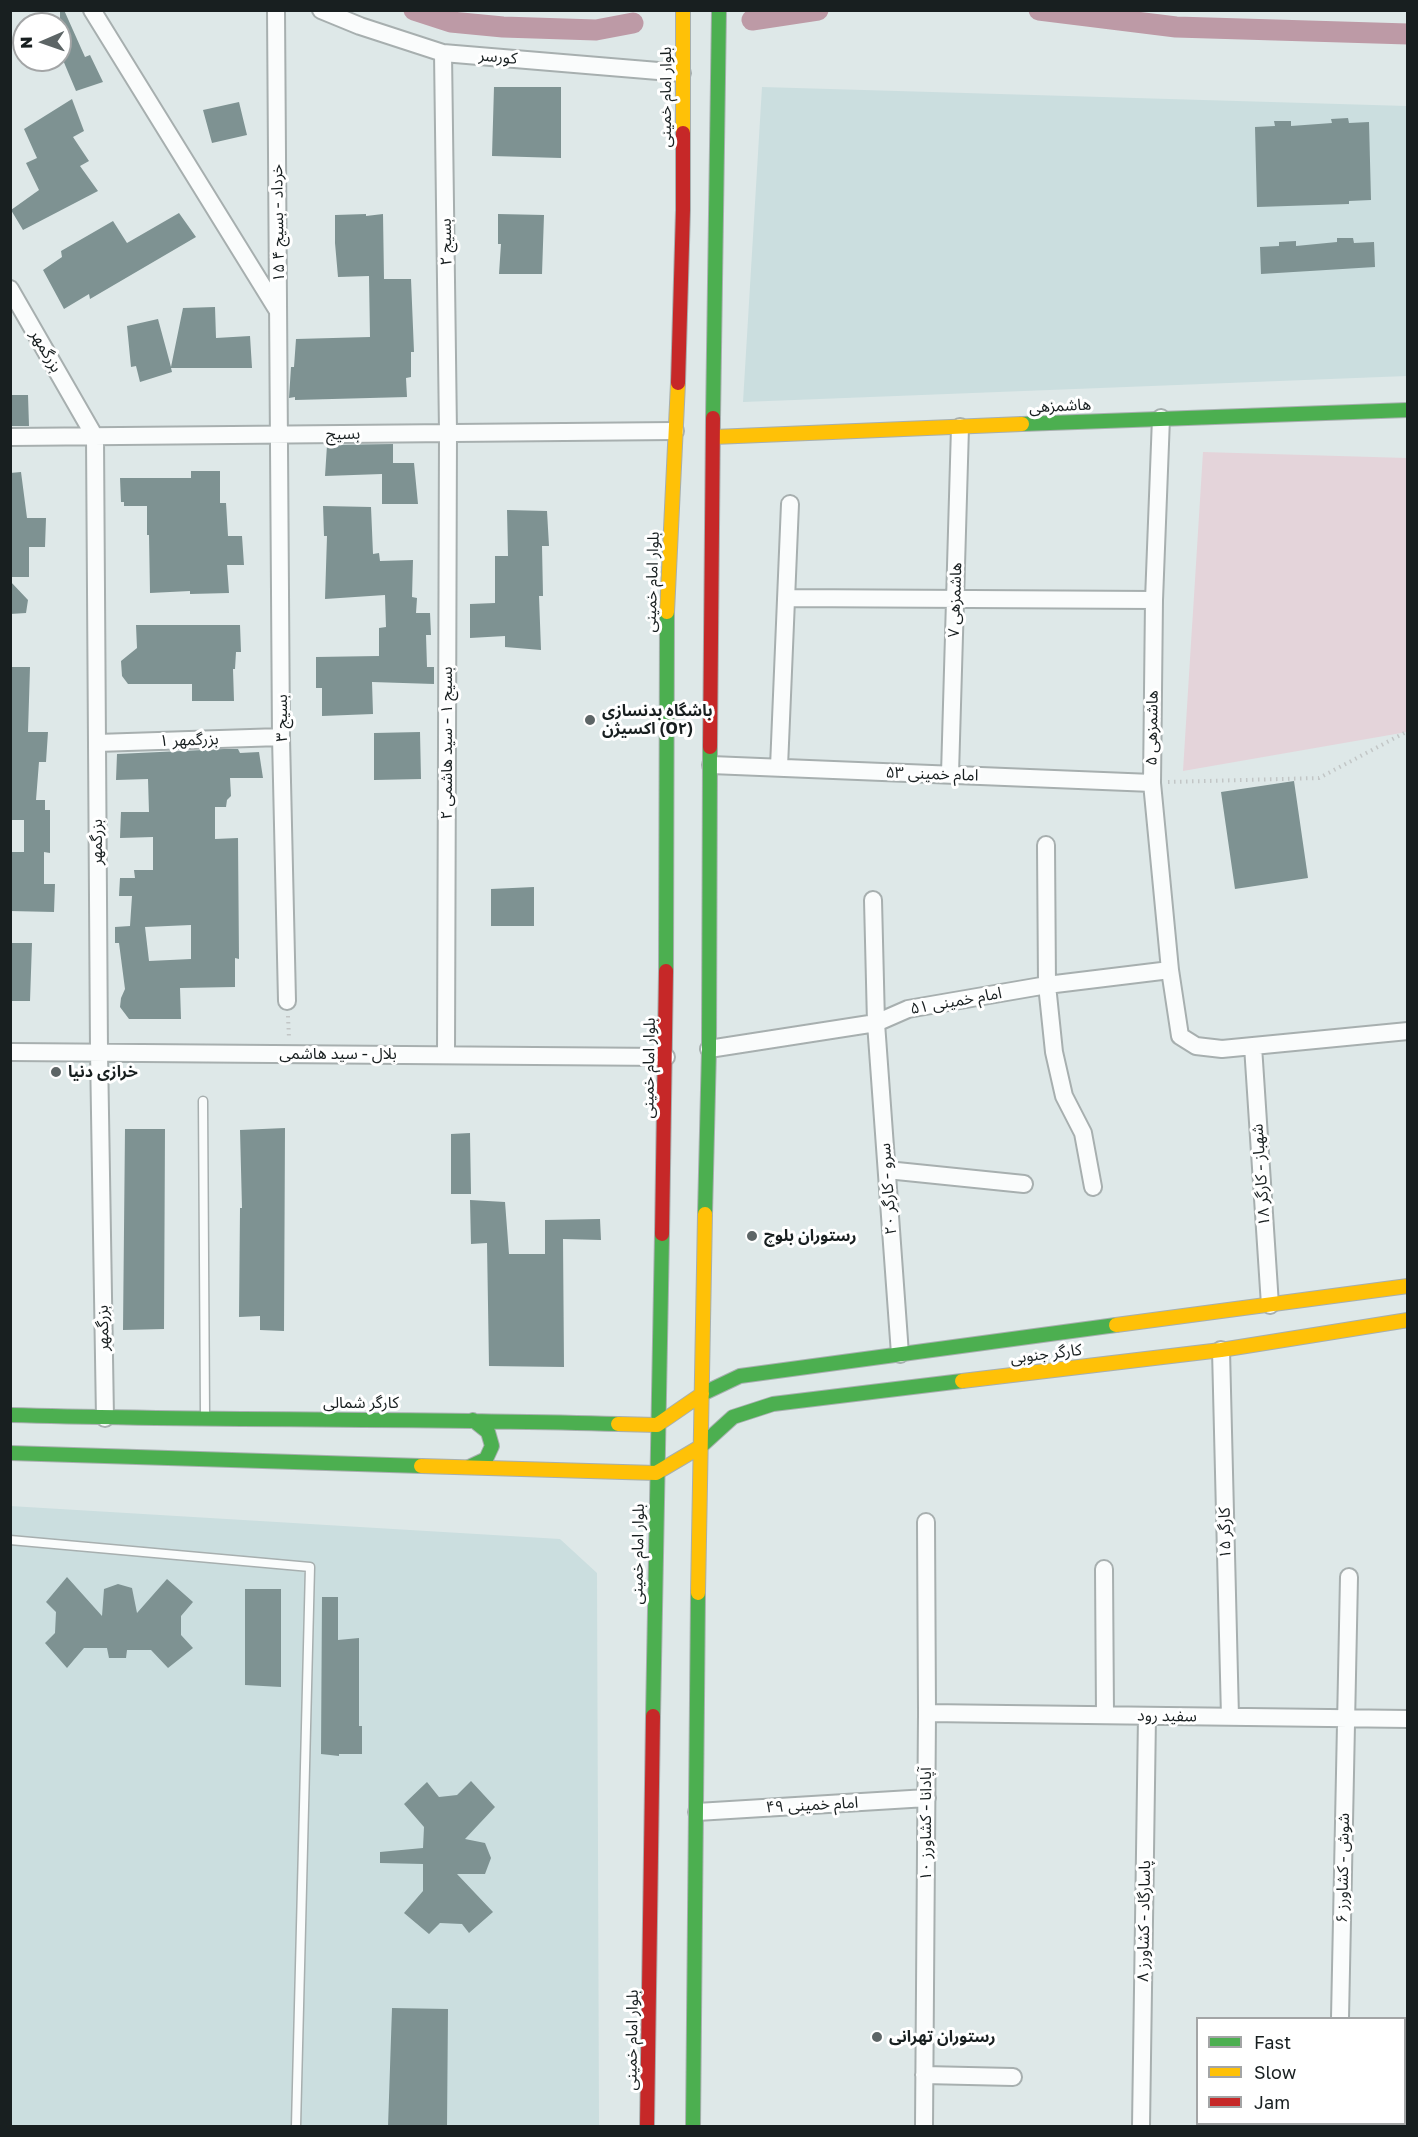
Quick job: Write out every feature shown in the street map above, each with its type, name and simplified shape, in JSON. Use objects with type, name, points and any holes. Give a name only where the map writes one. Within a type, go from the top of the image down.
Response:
[{"type":"main road","name":"بلوار امام خمینی","points":[[647,2127],[656,1473],[666,1057],[666,631],[682,210],[683,10]]},
{"type":"main road","points":[[693,2127],[700,1447],[709,1049],[711,631],[721,14]]},
{"type":"main road","name":"هاشمزهی","points":[[714,437],[1407,410]]},
{"type":"main road","name":"کارگر جنوبی","points":[[702,1394],[740,1376],[900,1354],[1217,1316],[1270,1305],[1407,1286]]},
{"type":"main road","name":"کارگر جنوبی","points":[[700,1447],[733,1417],[773,1404],[1407,1320]]},
{"type":"main road","points":[[657,1425],[702,1394]]},
{"type":"main road","name":"کارگر شمالی","points":[[10,1415],[105,1418],[473,1420],[657,1425]]},
{"type":"main road","points":[[469,1467],[480,1464],[489,1456],[492,1446],[491,1434],[484,1425],[473,1420]]},
{"type":"main road","points":[[10,1453],[656,1473],[700,1447]]},
{"type":"street","points":[[92,10],[279,312]]},
{"type":"street","name":"۱۵ خرداد - بسیج ۴","points":[[276,10],[280,435]]},
{"type":"street","name":"کورسر","points":[[321,10],[360,26],[443,53],[682,73]]},
{"type":"street","name":"بسیج ۲","points":[[443,53],[448,432]]},
{"type":"street","name":"بزرگمهر","points":[[10,289],[95,437],[99,1052],[105,1418]]},
{"type":"street","name":"هاشمزهی ۵","points":[[1161,418],[1154,600],[1152,783],[1170,970],[1180,1036],[1196,1046],[1222,1049],[1253,1046]]},
{"type":"street","name":"هاشمزهی ۷","points":[[950,774],[960,427]]},
{"type":"street","name":"بسیج","points":[[10,437],[675,431]]},
{"type":"street","name":"بسیج ۱ - سید هاشمی ۲","points":[[447,1055],[448,432]]},
{"type":"street","name":"بسیج ۳","points":[[280,435],[281,737],[287,1001]]},
{"type":"street","points":[[779,767],[790,504]]},
{"type":"street","points":[[786,598],[1154,600]]},
{"type":"street","name":"بزرگمهر ۱","points":[[97,743],[281,737]]},
{"type":"street","name":"امام خمینی ۵۳","points":[[711,765],[1152,783]]},
{"type":"street","points":[[1046,845],[1047,985],[1054,1052],[1064,1095],[1083,1133],[1093,1187]]},
{"type":"street","name":"سرو - کارگر ۲۰","points":[[873,900],[876,1023],[900,1354]]},
{"type":"street","name":"امام خمینی ۵۱","points":[[709,1049],[876,1023],[908,1009],[1047,985],[1170,970]]},
{"type":"street","points":[[1253,1046],[1407,1031]]},
{"type":"street","name":"شهباز - کارگر ۱۸","points":[[1253,1046],[1270,1305]]},
{"type":"street","name":"بلال - سید هاشمی","points":[[10,1052],[666,1057]]},
{"type":"street","points":[[887,1170],[1024,1184]]},
{"type":"street","name":"کارگر ۱۵","points":[[1220,1345],[1230,1717]]},
{"type":"street","name":"آپادانا - کشاورز ۱۰","points":[[924,2127],[927,1798],[926,1522]]},
{"type":"street","points":[[1104,1569],[1105,1715]]},
{"type":"street","name":"شوش - کشاورز ۶","points":[[1340,2017],[1349,1576]]},
{"type":"street","name":"سفید رود","points":[[927,1713],[1407,1719]]},
{"type":"street","name":"پاسارگاد - کشاورز ۸","points":[[1141,2127],[1147,1716]]},
{"type":"street","name":"امام خمینی ۴۹","points":[[697,1812],[927,1798]]},
{"type":"street","points":[[924,2075],[1013,2077]]},
{"type":"lane","points":[[203,1101],[205,1418]]},
{"type":"lane","points":[[10,1540],[310,1568],[296,2127]]},
{"type":"path","points":[[1152,783],[1319,778],[1407,731]]},
{"type":"path","points":[[287,1001],[290,1054]]},
{"type":"shaded area","points":[[762,87],[1407,106],[1407,376],[743,402]]},
{"type":"shaded area","points":[[1203,452],[1407,458],[1407,732],[1183,771]]},
{"type":"shaded area","points":[[10,1506],[560,1539],[597,1573],[599,2126],[11,2126]]},
{"type":"building","points":[[72,28],[85,57],[90,55],[103,82],[76,91],[68,72],[72,72]]},
{"type":"building","points":[[494,87],[561,87],[561,158],[492,156]]},
{"type":"building","points":[[72,99],[84,131],[73,137],[89,161],[80,166],[98,191],[23,230],[11,210],[39,190],[26,163],[37,158],[24,129]]},
{"type":"building","points":[[239,102],[247,135],[212,143],[203,110]]},
{"type":"building","points":[[1348,118],[1349,123],[1369,122],[1371,200],[1349,201],[1349,204],[1257,207],[1255,127],[1275,126],[1274,121],[1291,121],[1291,126],[1332,123],[1331,119]]},
{"type":"building","points":[[179,213],[196,237],[90,299],[89,294],[64,309],[43,270],[62,257],[61,251],[113,221],[127,243]]},
{"type":"building","points":[[366,214],[366,216],[383,214],[384,279],[411,279],[414,352],[411,352],[411,377],[406,378],[407,397],[295,400],[295,397],[289,398],[296,339],[370,337],[369,276],[338,277],[335,243],[335,215]]},
{"type":"building","points":[[498,214],[544,215],[542,274],[499,274],[501,244],[498,244]]},
{"type":"building","points":[[1337,238],[1353,238],[1354,243],[1374,242],[1375,267],[1261,274],[1260,247],[1279,246],[1279,242],[1296,241],[1296,246],[1337,242]]},
{"type":"building","points":[[215,307],[216,338],[250,336],[252,368],[171,368],[172,372],[140,382],[136,366],[131,367],[127,326],[158,319],[171,367],[183,308]]},
{"type":"building","points":[[10,395],[28,395],[29,426],[10,426]]},
{"type":"building","points":[[393,444],[393,463],[414,463],[418,504],[382,504],[382,474],[325,476],[327,445]]},
{"type":"building","points":[[191,471],[220,471],[220,503],[226,503],[228,536],[242,536],[244,565],[227,565],[229,593],[190,594],[190,591],[150,593],[147,506],[124,506],[124,502],[121,502],[120,478],[191,478]]},
{"type":"building","points":[[21,472],[27,518],[46,518],[45,547],[29,547],[29,577],[10,577],[10,473]]},
{"type":"building","points":[[323,506],[371,507],[373,554],[379,553],[380,561],[413,560],[412,597],[417,598],[416,613],[430,613],[431,635],[426,635],[427,667],[434,667],[434,684],[372,682],[373,714],[322,716],[322,688],[316,688],[316,657],[379,656],[379,628],[386,627],[385,595],[325,599],[327,536],[324,536]]},
{"type":"building","points":[[507,510],[547,511],[549,546],[542,546],[543,596],[539,596],[541,650],[505,647],[505,636],[470,638],[470,604],[495,603],[495,556],[508,556]]},
{"type":"building","points":[[10,581],[28,600],[26,613],[10,614]]},
{"type":"building","points":[[136,625],[240,625],[241,652],[236,652],[235,669],[233,669],[234,701],[192,701],[192,684],[128,684],[122,676],[121,661],[137,648]]},
{"type":"building","points":[[10,667],[30,667],[28,732],[48,732],[46,762],[39,762],[36,800],[45,800],[45,810],[50,810],[50,853],[44,852],[44,884],[55,884],[54,912],[10,911],[10,852],[24,852],[24,820],[10,820]]},
{"type":"building","points":[[420,732],[421,779],[374,780],[374,733]]},
{"type":"building","points":[[224,749],[238,749],[240,753],[259,752],[263,778],[230,778],[231,796],[227,800],[226,807],[215,807],[215,839],[238,838],[239,959],[235,958],[235,987],[180,988],[181,1019],[129,1019],[120,1007],[125,989],[119,943],[115,943],[115,927],[130,926],[132,896],[119,896],[120,878],[135,878],[134,870],[153,870],[153,837],[120,838],[121,812],[149,812],[148,779],[116,780],[117,754]],"holes":[[[191,925],[191,959],[149,961],[145,927]]]},
{"type":"building","points":[[1294,781],[1308,878],[1235,889],[1221,792]]},
{"type":"building","points":[[534,887],[534,926],[491,926],[491,889]]},
{"type":"building","points":[[10,943],[32,943],[30,1001],[10,1001]]},
{"type":"building","points":[[285,1128],[284,1331],[260,1330],[260,1316],[239,1317],[240,1208],[242,1208],[240,1130]]},
{"type":"building","points":[[125,1129],[165,1129],[164,1329],[123,1330]]},
{"type":"building","points":[[470,1133],[471,1194],[451,1194],[451,1134]]},
{"type":"building","points":[[470,1200],[505,1202],[509,1254],[545,1254],[545,1220],[600,1219],[601,1240],[563,1239],[564,1367],[489,1366],[487,1243],[471,1244]]},
{"type":"building","points":[[67,1577],[102,1616],[104,1589],[118,1584],[132,1588],[137,1613],[167,1579],[193,1602],[181,1616],[181,1635],[193,1648],[168,1668],[151,1650],[127,1650],[126,1658],[109,1658],[107,1648],[84,1648],[67,1668],[45,1643],[55,1633],[56,1612],[46,1602]]},
{"type":"building","points":[[245,1589],[281,1589],[281,1687],[245,1685]]},
{"type":"building","points":[[322,1597],[338,1597],[338,1640],[359,1638],[359,1726],[362,1726],[362,1754],[339,1754],[339,1756],[321,1754]]},
{"type":"building","points":[[471,1781],[495,1807],[465,1839],[485,1843],[491,1858],[485,1874],[457,1874],[493,1912],[469,1933],[462,1924],[440,1923],[429,1934],[404,1913],[423,1891],[423,1864],[380,1863],[380,1852],[423,1848],[424,1827],[404,1804],[427,1782],[439,1797],[457,1795]]},
{"type":"building","points":[[392,2008],[448,2009],[447,2127],[388,2127]]},
{"type":"waterway","points":[[414,10],[451,22],[503,27],[596,30],[633,23]]},
{"type":"waterway","points":[[752,20],[818,10]]},
{"type":"waterway","points":[[1039,10],[1176,27],[1408,34]]},
{"type":"traffic: fast","points":[[713,418],[719,10]]},
{"type":"traffic: fast","points":[[1022,424],[1408,410]]},
{"type":"traffic: fast","points":[[666,971],[667,612]]},
{"type":"traffic: fast","points":[[705,1214],[709,1049],[710,747]]},
{"type":"traffic: fast","points":[[653,1716],[662,1234]]},
{"type":"traffic: fast","points":[[702,1394],[740,1376],[1116,1325]]},
{"type":"traffic: fast","points":[[700,1447],[733,1417],[773,1404],[962,1381]]},
{"type":"traffic: fast","points":[[10,1415],[618,1424]]},
{"type":"traffic: fast","points":[[469,1467],[486,1459],[492,1446],[488,1432],[473,1420]]},
{"type":"traffic: fast","points":[[10,1453],[421,1466]]},
{"type":"traffic: fast","points":[[693,2126],[698,1593]]},
{"type":"traffic: slow","points":[[683,10],[683,133]]},
{"type":"traffic: slow","points":[[667,612],[678,383]]},
{"type":"traffic: slow","points":[[714,437],[1022,424]]},
{"type":"traffic: slow","points":[[698,1593],[705,1214]]},
{"type":"traffic: slow","points":[[1116,1325],[1408,1286]]},
{"type":"traffic: slow","points":[[962,1381],[1221,1350],[1408,1320]]},
{"type":"traffic: slow","points":[[618,1424],[657,1425],[702,1394]]},
{"type":"traffic: slow","points":[[421,1466],[656,1473],[700,1447]]},
{"type":"traffic: jam","points":[[678,383],[683,133]]},
{"type":"traffic: jam","points":[[710,747],[713,418]]},
{"type":"traffic: jam","points":[[662,1234],[666,971]]},
{"type":"traffic: jam","points":[[647,2126],[653,1716]]},
{"type":"place","name":"باشگاه بدنسازی اکسیژن (O۲)","points":[[590,720]]},
{"type":"place","name":"خرازی دنیا","points":[[56,1072]]},
{"type":"place","name":"رستوران بلوچ","points":[[752,1236]]},
{"type":"place","name":"رستوران تهرانی","points":[[877,2037]]}]
